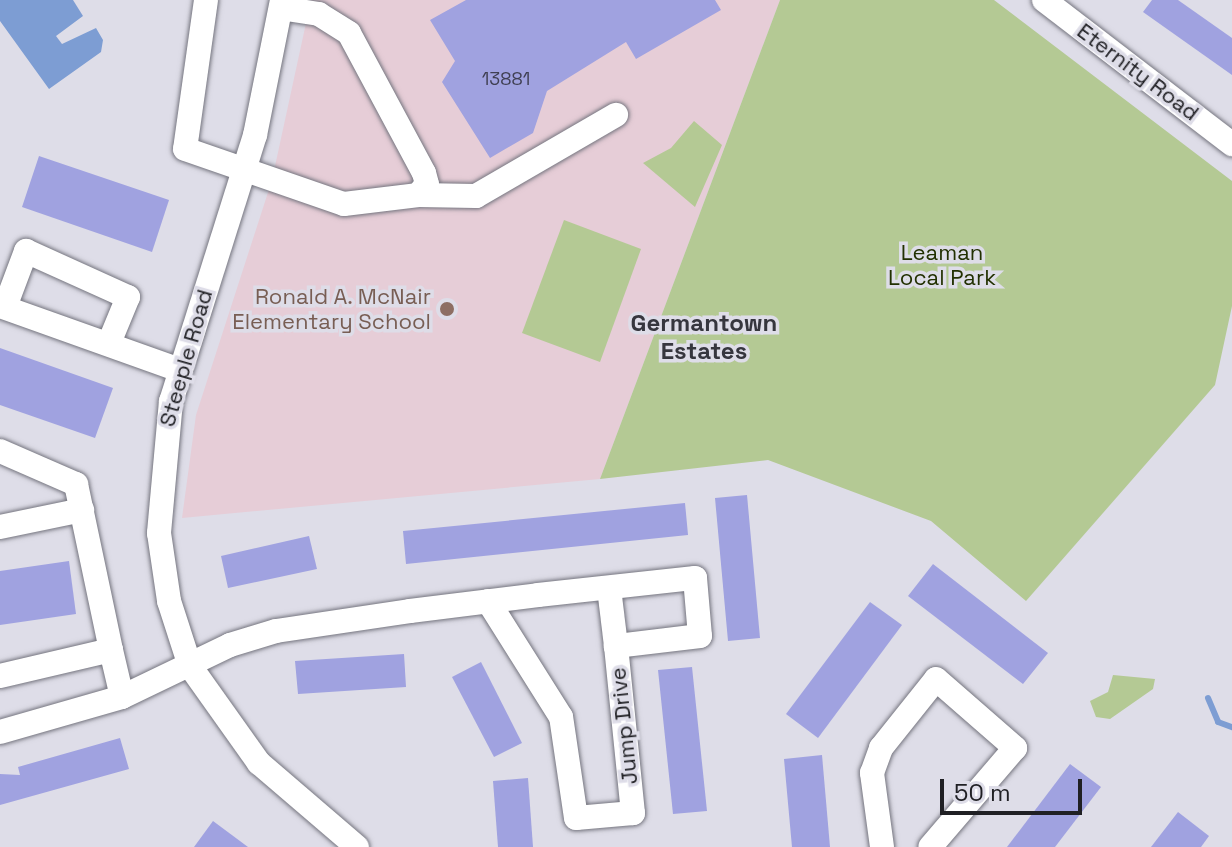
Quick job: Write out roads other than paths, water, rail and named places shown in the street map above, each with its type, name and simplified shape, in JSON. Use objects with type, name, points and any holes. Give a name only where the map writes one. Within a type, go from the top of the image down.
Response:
[{"type":"street","points":[[206,0],[185,149],[344,204],[418,195],[476,196],[616,115]]},
{"type":"street","name":"Eternity Road","points":[[1044,0],[1232,144]]},
{"type":"street","points":[[281,4],[319,14],[349,33],[424,173],[427,184],[418,195]]},
{"type":"street","name":"Steeple Road","points":[[281,4],[244,170],[180,370],[162,448],[159,533],[169,601],[190,666],[259,763],[357,847]]},
{"type":"street","points":[[109,343],[128,297],[26,251],[2,306],[180,370]]},
{"type":"street","points":[[0,451],[76,484],[122,697]]},
{"type":"street","points":[[0,527],[82,510]]},
{"type":"street","name":"Jump Drive","points":[[0,732],[122,697],[276,631],[488,601],[695,578],[700,636],[616,646],[633,813],[576,818],[565,727],[488,601]]},
{"type":"street","points":[[609,588],[616,646]]},
{"type":"street","points":[[0,676],[111,650]]},
{"type":"street","points":[[882,847],[872,773],[881,748],[936,679],[1015,748],[930,847]]},
{"type":"water","points":[[0,0],[73,0],[83,16],[56,36],[62,44],[96,28],[103,40],[101,52],[49,89],[0,21]]},
{"type":"waterway","points":[[1208,698],[1218,722],[1232,727]]},
{"type":"place","name":"Ronald A. McNair Elementary School","points":[[447,309]]},
{"type":"district","name":"Germantown Estates","points":[[704,337]]},
{"type":"park label","name":"Leaman Local Park","points":[[942,264]]}]
